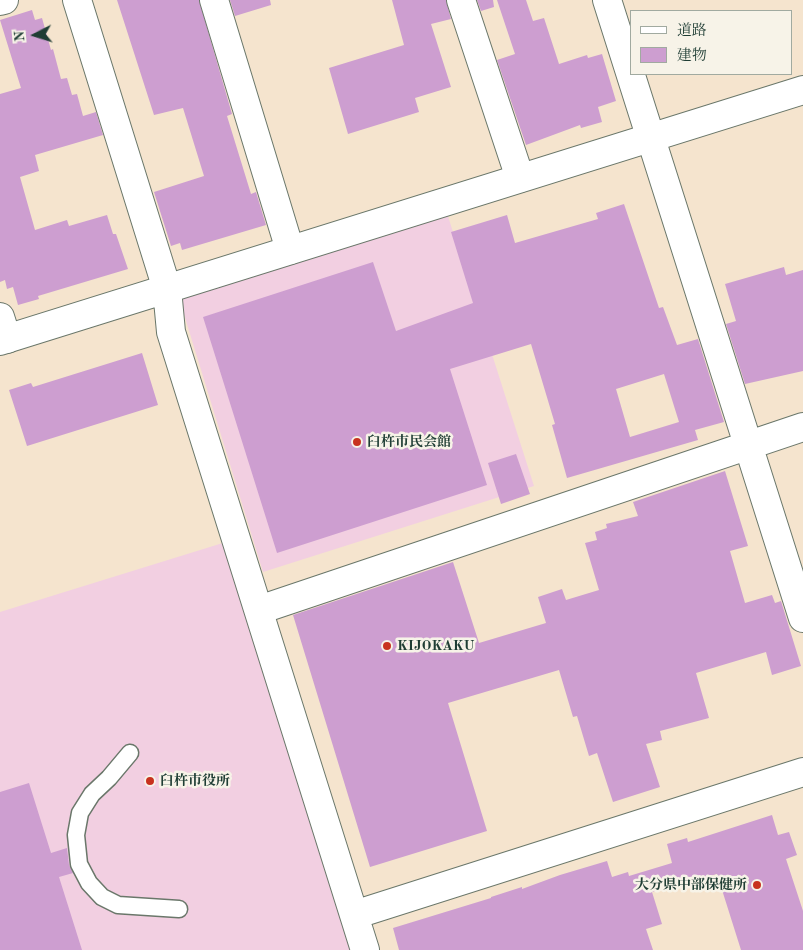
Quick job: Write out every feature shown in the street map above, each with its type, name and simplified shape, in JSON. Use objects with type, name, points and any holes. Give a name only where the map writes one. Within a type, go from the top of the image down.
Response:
[{"type":"street","points":[[0,1],[4,0]]},
{"type":"street","points":[[77,0],[167,289],[171,332],[365,950]]},
{"type":"street","points":[[214,0],[290,250]]},
{"type":"street","points":[[461,0],[520,178]]},
{"type":"street","points":[[607,0],[630,73]]},
{"type":"street","points":[[631,75],[803,618]]},
{"type":"street","points":[[2,332],[167,289],[803,90]]},
{"type":"street","points":[[258,610],[803,427]]},
{"type":"street","points":[[354,915],[803,772]]},
{"type":"lane","points":[[130,753],[109,778],[92,794],[80,813],[76,835],[79,864],[89,883],[102,897],[118,905],[179,909]]},
{"type":"shaded area","points":[[446,210],[534,486],[263,572],[179,298]]},
{"type":"shaded area","name":"臼杵市役所","points":[[226,542],[354,950],[0,950],[0,612]]},
{"type":"building","points":[[117,0],[199,0],[232,114],[227,116],[251,194],[256,192],[266,225],[182,250],[180,243],[171,246],[154,192],[204,176],[183,108],[154,115]]},
{"type":"building","points":[[230,0],[270,0],[271,5],[235,16]]},
{"type":"building","points":[[392,0],[446,0],[451,19],[431,24],[451,87],[415,98],[419,112],[348,134],[329,68],[404,45]]},
{"type":"building","points":[[477,0],[493,0],[494,7],[481,11]]},
{"type":"building","points":[[497,0],[526,0],[533,21],[544,18],[559,64],[587,55],[588,58],[602,54],[616,101],[598,107],[602,122],[581,128],[580,125],[526,145],[497,60],[515,54]]},
{"type":"building","points":[[32,10],[35,20],[42,18],[61,79],[67,78],[72,95],[77,94],[83,116],[96,112],[103,135],[35,155],[39,171],[20,177],[35,230],[67,220],[69,226],[107,215],[113,234],[116,234],[128,269],[38,296],[39,299],[18,305],[13,287],[7,289],[5,280],[0,282],[0,94],[21,88],[0,20]]},
{"type":"building","points":[[624,204],[659,308],[663,307],[677,345],[698,339],[724,422],[695,430],[698,440],[567,478],[552,425],[555,424],[531,344],[450,369],[487,485],[277,553],[203,317],[373,262],[396,331],[473,303],[451,232],[507,215],[515,243],[598,219],[596,213]],"holes":[[[664,374],[679,422],[630,437],[616,389]]]},
{"type":"building","points":[[784,267],[786,275],[803,270],[803,371],[745,384],[726,324],[736,321],[725,284]]},
{"type":"building","points":[[142,353],[158,405],[27,446],[9,390],[31,383],[33,387]]},
{"type":"building","points":[[516,454],[530,494],[501,504],[488,463]]},
{"type":"building","points":[[725,471],[748,546],[730,551],[745,603],[772,595],[775,603],[781,601],[801,666],[772,675],[766,652],[696,673],[709,718],[660,731],[662,740],[646,744],[660,787],[613,802],[597,753],[589,756],[577,716],[573,717],[559,670],[448,703],[487,831],[370,867],[293,615],[453,562],[479,643],[546,623],[538,597],[562,589],[566,600],[599,590],[585,543],[597,540],[595,532],[607,528],[606,524],[638,516],[633,502]]},
{"type":"building","points":[[29,783],[51,853],[67,848],[69,865],[73,873],[59,877],[82,950],[0,950],[0,792]]},
{"type":"building","points":[[772,815],[778,835],[789,832],[797,855],[786,859],[803,911],[803,950],[741,950],[717,874],[652,892],[662,924],[646,929],[653,950],[399,950],[393,928],[607,861],[612,877],[628,872],[629,876],[672,863],[667,844],[687,838],[688,842]]},
{"type":"place","name":"臼杵市民会館","points":[[357,442]]},
{"type":"place","name":"KIJOKAKU","points":[[387,646]]},
{"type":"place","name":"臼杵市役所","points":[[150,781]]},
{"type":"place","name":"大分県中部保健所","points":[[757,885]]}]
